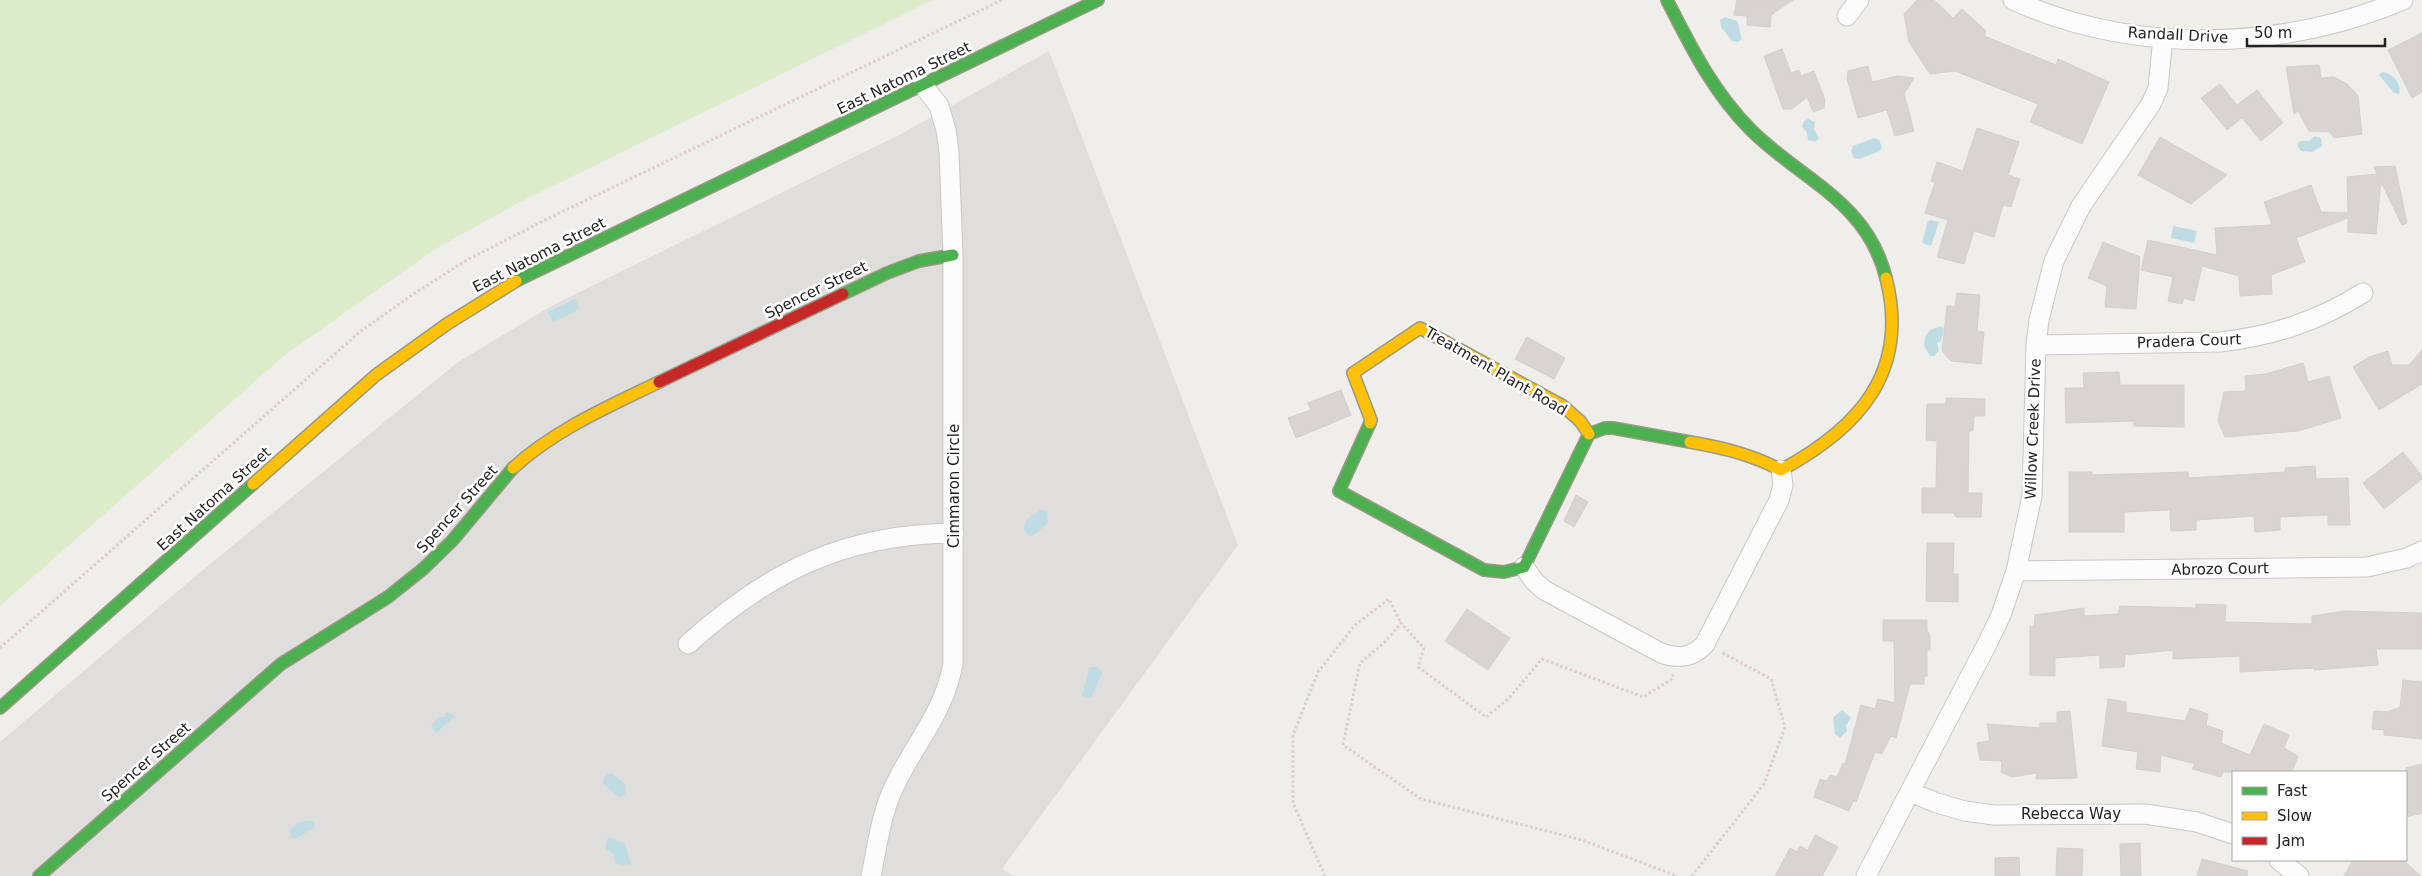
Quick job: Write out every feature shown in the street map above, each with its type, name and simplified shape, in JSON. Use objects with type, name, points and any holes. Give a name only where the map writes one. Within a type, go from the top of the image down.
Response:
[{"type":"street","name":"East Natoma Street","points":[[0,708],[376,375],[430,334],[471,307],[521,278],[1098,0]]},
{"type":"street","points":[[1667,0],[1703,71],[1728,105],[1756,136],[1839,201],[1860,223],[1880,260],[1889,287],[1892,307],[1891,337],[1887,357],[1872,394],[1861,411],[1824,444],[1781,470]]},
{"type":"street","points":[[1846,16],[1859,0]]},
{"type":"street","name":"Randall Drive","points":[[2013,0],[2076,22],[2110,30],[2206,40],[2259,37],[2311,29],[2345,21],[2403,0]]},
{"type":"street","name":"Willow Creek Drive","points":[[1866,876],[1988,642],[2001,614],[2016,572],[2032,496],[2036,345],[2045,290],[2054,261],[2081,206],[2151,104],[2158,88],[2163,37]]},
{"type":"street","name":"Cimmaron Circle","points":[[871,876],[887,804],[894,788],[937,713],[950,678],[954,645],[953,255],[946,130],[939,106],[923,85]]},
{"type":"street","name":"Spencer Street","points":[[39,876],[280,664],[313,641],[381,602],[412,578],[442,552],[494,488],[521,460],[542,444],[575,423],[887,273],[919,261],[953,255]]},
{"type":"street","name":"Pradera Court","points":[[2036,345],[2220,342],[2250,338],[2310,322],[2363,294]]},
{"type":"street","name":"Treatment Plant Road","points":[[1524,567],[1499,573],[1484,570],[1339,491],[1371,420],[1353,372],[1420,328],[1563,406],[1580,421],[1589,434]]},
{"type":"street","points":[[1605,428],[1613,428],[1730,449],[1756,457],[1781,470],[1783,485],[1779,500],[1705,644],[1699,650],[1687,656],[1673,657],[1661,653],[1544,590],[1535,582],[1524,567],[1589,434],[1605,428]]},
{"type":"street","points":[[688,644],[748,595],[782,574],[818,558],[881,539],[920,533],[954,533]]},
{"type":"street","name":"Abrozo Court","points":[[2016,572],[2367,567],[2400,560],[2422,551]]},
{"type":"street","name":"Rebecca Way","points":[[1910,792],[1937,803],[1984,814],[2145,814],[2197,822],[2232,834]]},
{"type":"street","points":[[2280,861],[2300,876]]},
{"type":"path","points":[[1325,876],[1292,803],[1293,735],[1318,672],[1356,625],[1389,599],[1401,623],[1424,648],[1418,667],[1486,717],[1509,698],[1542,659],[1643,697],[1672,679],[1673,657]]},
{"type":"path","points":[[1401,623],[1384,643],[1360,663],[1343,745],[1421,798],[1582,840],[1677,876]]},
{"type":"path","points":[[1692,876],[1764,784],[1785,727],[1771,679],[1705,644]]},
{"type":"shaded area","points":[[1049,51],[1238,545],[1002,869],[1014,876],[0,876],[0,742],[204,569],[458,362],[553,305],[901,134]]},
{"type":"green space","points":[[0,0],[933,0],[520,202],[434,250],[285,355],[0,606]]},
{"type":"water","points":[[1725,17],[1737,21],[1742,39],[1738,42],[1732,41],[1721,27],[1720,20]]},
{"type":"water","points":[[2383,72],[2396,80],[2400,90],[2399,94],[2394,93],[2379,75]]},
{"type":"water","points":[[1808,119],[1815,122],[1814,129],[1819,138],[1815,142],[1808,140],[1807,133],[1802,127],[1804,121]]},
{"type":"water","points":[[2315,136],[2321,138],[2322,146],[2312,152],[2301,151],[2297,145],[2300,141],[2309,141]]},
{"type":"water","points":[[1874,138],[1879,140],[1882,147],[1880,151],[1859,159],[1854,158],[1851,151],[1853,146]]},
{"type":"water","points":[[1928,221],[1939,222],[1931,246],[1922,243]]},
{"type":"water","points":[[2173,226],[2197,231],[2194,243],[2171,238]]},
{"type":"water","points":[[575,299],[580,309],[553,322],[548,312]]},
{"type":"water","points":[[1941,326],[1944,329],[1941,341],[1937,343],[1939,351],[1934,356],[1930,356],[1924,346],[1925,337],[1930,330]]},
{"type":"water","points":[[1040,510],[1047,511],[1048,523],[1034,535],[1029,536],[1024,530],[1025,523]]},
{"type":"water","points":[[1098,667],[1102,673],[1091,698],[1082,696],[1089,669]]},
{"type":"water","points":[[1842,710],[1851,718],[1846,726],[1847,731],[1840,738],[1835,734],[1833,718]]},
{"type":"water","points":[[446,712],[455,716],[436,733],[431,726],[438,717],[444,717]]},
{"type":"water","points":[[612,774],[626,785],[625,794],[619,797],[603,784],[604,777]]},
{"type":"water","points":[[306,820],[315,822],[314,828],[295,839],[291,837],[290,830],[296,824]]},
{"type":"water","points":[[609,837],[625,844],[631,864],[622,865],[615,863],[614,854],[605,849]]},
{"type":"building","points":[[1737,0],[1793,0],[1771,15],[1770,27],[1747,25],[1747,16],[1734,15]]},
{"type":"building","points":[[1917,0],[1934,0],[1953,18],[1962,9],[1986,31],[1984,36],[2056,65],[2058,59],[2109,82],[2082,144],[2030,122],[2038,104],[1955,71],[1930,74],[1909,42],[1904,14]]},
{"type":"building","points":[[2422,33],[2422,92],[2412,98],[2388,50]]},
{"type":"building","points":[[1782,49],[1791,73],[1799,70],[1801,76],[1814,71],[1825,100],[1824,108],[1813,112],[1807,97],[1792,109],[1783,109],[1764,56]]},
{"type":"building","points":[[2319,65],[2321,78],[2334,77],[2347,84],[2358,96],[2362,134],[2334,138],[2330,132],[2309,131],[2298,111],[2294,114],[2286,67]]},
{"type":"building","points":[[1868,66],[1872,82],[1897,76],[1914,78],[1904,94],[1914,131],[1895,136],[1887,110],[1858,118],[1847,79],[1848,71]]},
{"type":"building","points":[[2220,84],[2237,105],[2257,90],[2283,123],[2261,141],[2242,118],[2227,130],[2201,98]]},
{"type":"building","points":[[1977,128],[2019,142],[2008,175],[2020,179],[2011,207],[2003,205],[1994,237],[1974,231],[1964,264],[1937,257],[1948,220],[1925,213],[1935,182],[1931,181],[1937,162],[1963,171]]},
{"type":"building","points":[[2160,137],[2227,175],[2191,204],[2138,175]]},
{"type":"building","points":[[2395,166],[2407,223],[2402,225],[2381,182],[2376,234],[2348,232],[2348,218],[2296,238],[2305,262],[2271,275],[2272,294],[2240,296],[2239,276],[2202,266],[2194,301],[2184,298],[2182,304],[2168,301],[2173,277],[2141,270],[2148,240],[2217,255],[2215,228],[2272,225],[2264,202],[2311,185],[2321,212],[2348,213],[2347,177],[2377,174],[2374,167]]},
{"type":"building","points":[[2103,242],[2140,257],[2136,309],[2105,307],[2107,286],[2088,278]]},
{"type":"building","points":[[1957,293],[1980,295],[1977,331],[1984,332],[1981,364],[1951,361],[1942,351],[1947,306],[1955,307]]},
{"type":"building","points":[[1527,337],[1565,358],[1554,379],[1515,359]]},
{"type":"building","points":[[2422,350],[2422,384],[2379,410],[2353,367],[2369,357],[2388,351],[2392,365],[2409,365]]},
{"type":"building","points":[[2303,363],[2308,382],[2329,376],[2341,418],[2298,431],[2225,437],[2218,421],[2224,392],[2246,391],[2245,376],[2265,374]]},
{"type":"building","points":[[2119,372],[2120,385],[2184,385],[2184,427],[2134,426],[2134,421],[2066,423],[2065,388],[2084,388],[2083,373]]},
{"type":"building","points":[[1341,390],[1351,415],[1296,438],[1288,418],[1311,410],[1308,403]]},
{"type":"building","points":[[1946,398],[1985,399],[1985,416],[1974,416],[1973,431],[1969,431],[1968,493],[1982,493],[1981,517],[1956,517],[1953,513],[1922,513],[1922,488],[1936,488],[1937,441],[1926,440],[1927,404],[1946,404]]},
{"type":"building","points":[[2403,452],[2422,476],[2422,479],[2384,509],[2363,483]]},
{"type":"building","points":[[2315,466],[2316,479],[2348,478],[2350,525],[2328,525],[2328,515],[2280,517],[2280,530],[2255,532],[2254,516],[2196,520],[2196,530],[2171,531],[2170,510],[2124,512],[2124,532],[2069,532],[2069,472],[2092,472],[2092,475],[2188,472],[2189,478],[2285,472],[2285,468]]},
{"type":"building","points":[[1576,495],[1588,502],[1574,527],[1564,521]]},
{"type":"building","points":[[1927,543],[1954,543],[1953,574],[1958,574],[1958,602],[1926,601]]},
{"type":"building","points":[[2196,604],[2226,605],[2225,622],[2312,624],[2312,616],[2344,611],[2422,613],[2422,649],[2376,649],[2378,665],[2314,670],[2314,668],[2240,672],[2240,656],[2173,659],[2173,650],[2125,655],[2124,667],[2100,668],[2100,655],[2055,658],[2055,676],[2030,675],[2030,626],[2034,627],[2035,615],[2084,608],[2084,616],[2118,614],[2120,606],[2196,608]]},
{"type":"building","points":[[1467,609],[1510,638],[1488,670],[1445,641]]},
{"type":"building","points":[[1883,620],[1927,620],[1930,650],[1927,650],[1927,676],[1924,676],[1924,684],[1910,684],[1896,738],[1891,736],[1882,754],[1875,752],[1856,802],[1853,801],[1849,811],[1814,797],[1820,779],[1827,781],[1830,775],[1837,777],[1843,763],[1845,764],[1861,705],[1875,709],[1878,699],[1895,703],[1894,641],[1883,641]]},
{"type":"building","points":[[2403,680],[2422,682],[2422,739],[2384,735],[2384,730],[2372,729],[2374,711],[2387,712],[2400,707]]},
{"type":"building","points":[[2108,699],[2126,702],[2126,712],[2185,721],[2190,708],[2208,714],[2206,725],[2223,731],[2221,743],[2250,755],[2264,724],[2289,735],[2284,748],[2298,756],[2292,771],[2232,771],[2223,772],[2221,777],[2192,769],[2195,764],[2161,755],[2160,772],[2136,769],[2138,752],[2102,746]]},
{"type":"building","points":[[2070,711],[2077,778],[2036,779],[2037,773],[2012,777],[2001,772],[2002,761],[1980,760],[1977,743],[1990,741],[1987,724],[2040,728],[2040,723],[2057,723],[2057,712]]},
{"type":"building","points":[[2422,764],[2422,813],[2407,817],[2407,771],[2406,768]]},
{"type":"building","points":[[1815,835],[1838,847],[1822,876],[1775,876],[1790,848],[1797,852],[1800,846],[1808,850]]},
{"type":"building","points":[[2140,843],[2141,876],[2121,876],[2120,844]]},
{"type":"building","points":[[2057,848],[2083,849],[2082,876],[2056,876]]},
{"type":"building","points":[[2019,857],[2020,876],[1995,876],[1995,858]]},
{"type":"building","points":[[2202,859],[2248,871],[2247,876],[2197,876]]},
{"type":"building","points":[[2352,861],[2404,861],[2421,876],[2344,876]]},
{"type":"traffic: fast","points":[[516,281],[1098,0]]},
{"type":"traffic: fast","points":[[1667,0],[1694,52],[1725,100],[1751,130],[1770,148],[1830,194],[1848,211],[1864,229],[1877,252],[1886,278]]},
{"type":"traffic: fast","points":[[843,294],[887,273],[919,261],[953,255]]},
{"type":"traffic: fast","points":[[1370,423],[1339,491],[1484,570],[1504,572],[1524,567],[1589,434],[1605,428],[1613,428],[1690,442]]},
{"type":"traffic: fast","points":[[39,876],[281,664],[388,597],[423,569],[452,541],[513,468]]},
{"type":"traffic: fast","points":[[0,708],[253,484]]},
{"type":"traffic: slow","points":[[1690,442],[1737,452],[1781,470],[1809,454],[1834,436],[1855,416],[1872,394],[1884,369],[1891,342],[1892,312],[1886,278]]},
{"type":"traffic: slow","points":[[253,484],[376,375],[447,324],[516,281]]},
{"type":"traffic: slow","points":[[1370,423],[1371,420],[1353,373],[1420,328],[1563,406],[1580,421],[1589,434]]},
{"type":"traffic: slow","points":[[513,468],[565,430],[659,382]]},
{"type":"traffic: jam","points":[[659,382],[843,294]]}]
